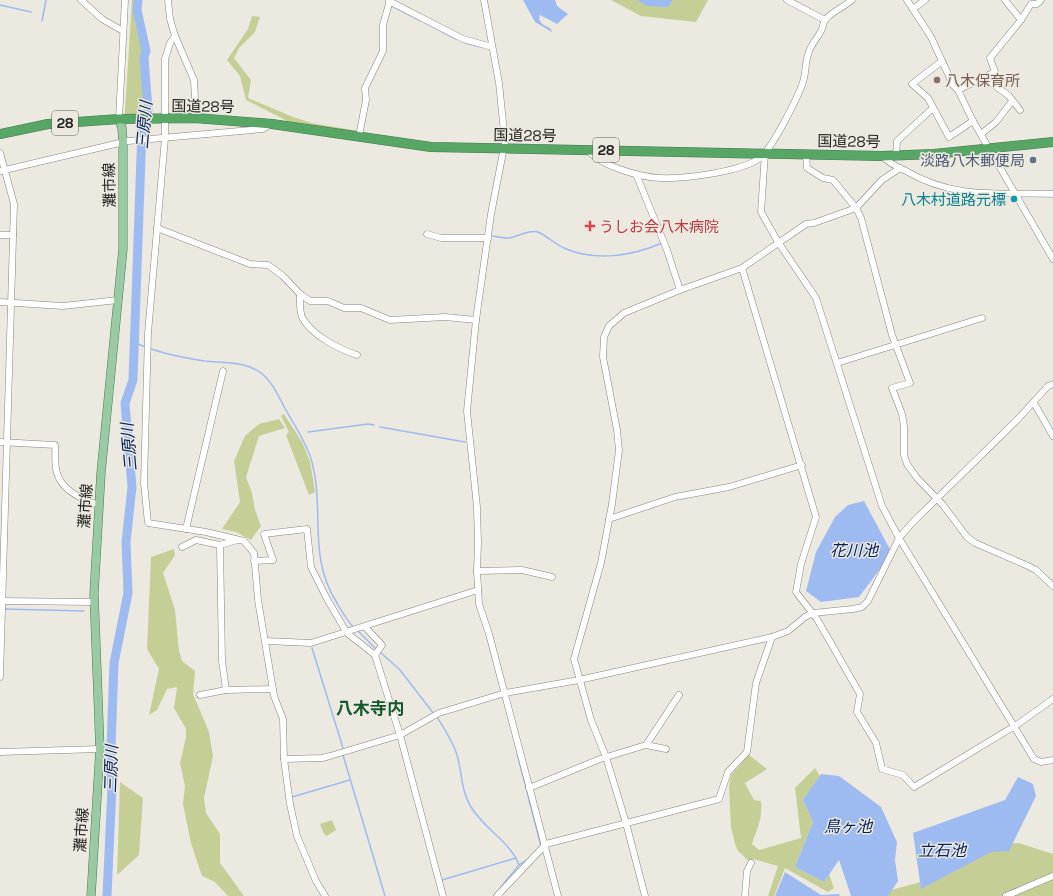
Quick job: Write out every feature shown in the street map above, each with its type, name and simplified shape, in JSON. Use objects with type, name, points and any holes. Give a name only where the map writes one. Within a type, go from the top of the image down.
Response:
[{"type":"highway","name":"国道28号","points":[[0,134],[46,124],[119,119],[162,120],[196,118],[272,124],[431,147],[896,156],[990,149],[1053,142]]},
{"type":"main road","name":"灘市線","points":[[91,896],[100,749],[100,717],[94,602],[99,505],[124,236],[125,141],[119,119]]},
{"type":"street","points":[[81,0],[102,19],[123,31]]},
{"type":"street","points":[[119,119],[125,0]]},
{"type":"street","points":[[168,0],[170,19],[175,36],[194,80],[196,118]]},
{"type":"street","points":[[484,0],[499,83],[505,142],[488,238],[476,320],[467,411],[477,507],[477,571],[479,604],[505,693],[529,788],[546,844],[558,896]]},
{"type":"street","points":[[787,0],[825,20]]},
{"type":"street","points":[[588,150],[593,157],[636,174],[666,178],[715,173],[759,159],[766,153],[786,118],[803,82],[808,54],[814,40],[821,31],[825,20],[852,0]]},
{"type":"street","points":[[907,0],[931,37],[953,85],[958,90],[973,121],[1053,258]]},
{"type":"street","points":[[913,9],[925,0]]},
{"type":"street","points":[[1005,0],[1021,20]]},
{"type":"street","points":[[958,90],[995,72],[990,58],[1021,20],[1031,4],[1037,4],[1041,0]]},
{"type":"street","points":[[359,136],[366,100],[365,88],[383,51],[383,26],[390,1],[463,39],[492,47]]},
{"type":"street","points":[[175,36],[170,43],[165,59],[162,120],[163,138],[147,353],[144,483],[148,523],[244,541],[254,553],[258,600],[273,689],[283,718],[284,759],[290,804],[297,836],[316,881],[326,896]]},
{"type":"street","points":[[942,61],[912,84],[928,98],[949,138],[973,121]]},
{"type":"street","points":[[985,78],[1012,101],[1020,110]]},
{"type":"street","points":[[981,134],[996,122],[1012,101]]},
{"type":"street","points":[[896,156],[897,141],[933,108]]},
{"type":"street","points":[[2,170],[125,141],[263,129],[272,124]]},
{"type":"street","points":[[0,153],[2,170],[14,204],[1,601],[0,676]]},
{"type":"street","points":[[766,153],[761,212],[778,242],[816,298],[882,506],[899,538],[1034,759],[1041,762],[1053,760]]},
{"type":"street","points":[[806,154],[807,168],[823,178],[833,180],[856,208],[861,218],[895,345],[910,383],[892,388],[902,414],[904,426],[904,455],[907,464],[967,537],[975,543],[1036,570],[1053,586]]},
{"type":"street","points":[[882,156],[887,162],[925,183],[944,189],[992,195],[1053,194]]},
{"type":"street","points":[[645,896],[626,823],[606,757],[595,733],[574,659],[598,574],[609,519],[618,450],[617,430],[603,357],[604,337],[609,326],[624,313],[680,290],[742,268],[806,224],[814,223],[856,208],[882,180],[900,168]]},
{"type":"street","points":[[636,174],[667,250],[680,290]]},
{"type":"street","points":[[157,228],[250,264],[268,265],[283,276],[300,294],[310,301],[328,301],[344,308],[361,308],[390,320],[445,317],[476,320]]},
{"type":"street","points":[[428,234],[441,238],[488,238]]},
{"type":"street","points":[[0,235],[13,235]]},
{"type":"street","points":[[742,268],[802,465],[816,517],[801,564],[796,592],[813,613],[860,694],[856,712],[876,743],[882,769],[903,775],[914,787],[1014,727],[1053,699]]},
{"type":"street","points":[[300,294],[302,318],[315,333],[348,352],[357,355]]},
{"type":"street","points":[[0,302],[63,306],[118,300]]},
{"type":"street","points":[[837,363],[982,318]]},
{"type":"street","points":[[186,529],[223,371]]},
{"type":"street","points":[[284,759],[322,758],[400,735],[439,713],[505,693],[579,680],[772,636],[788,631],[805,616],[813,613],[862,607],[868,601],[899,538],[912,523],[1034,403],[1048,386],[1053,384]]},
{"type":"street","points":[[1034,403],[1053,436]]},
{"type":"street","points":[[0,442],[55,445],[57,473],[63,485],[76,496],[99,505]]},
{"type":"street","points":[[609,519],[675,497],[729,487],[802,465]]},
{"type":"street","points":[[254,561],[273,560],[264,534],[307,529],[311,567],[327,600],[348,632],[376,655],[400,735],[443,896]]},
{"type":"street","points":[[182,547],[196,540],[220,545],[239,540]]},
{"type":"street","points":[[220,545],[222,661],[226,690]]},
{"type":"street","points":[[477,571],[522,570],[552,577]]},
{"type":"street","points":[[266,641],[311,643],[478,590]]},
{"type":"street","points":[[1,601],[94,602]]},
{"type":"street","points":[[364,627],[382,645],[376,655]]},
{"type":"street","points":[[497,896],[546,844],[719,799],[728,772],[747,752],[756,683],[772,636]]},
{"type":"street","points":[[200,695],[226,690],[273,689]]},
{"type":"street","points":[[646,745],[679,695]]},
{"type":"street","points":[[529,788],[606,757],[646,745],[666,749]]},
{"type":"street","points":[[0,752],[100,749]]},
{"type":"street","points":[[745,896],[747,871],[751,863]]},
{"type":"street","points":[[1006,896],[1053,876]]},
{"type":"green space","points":[[132,0],[136,0],[135,23],[143,51],[142,57],[145,70],[145,79],[138,118],[125,118],[125,111]]},
{"type":"green space","points":[[611,0],[708,0],[696,22],[641,16]]},
{"type":"green space","points":[[252,16],[260,17],[255,32],[239,48],[234,58],[251,80],[248,98],[293,117],[312,123],[358,131],[357,134],[293,124],[246,100],[240,76],[227,60],[248,29]]},
{"type":"green space","points":[[284,414],[302,442],[310,461],[315,492],[309,495],[286,435],[289,432],[281,416]]},
{"type":"green space","points":[[279,419],[285,428],[259,436],[246,477],[261,526],[251,540],[236,532],[222,529],[240,502],[234,461],[245,436],[259,424]]},
{"type":"green space","points":[[174,549],[175,555],[163,573],[175,610],[179,651],[182,661],[195,671],[193,694],[209,732],[213,756],[204,798],[206,813],[220,834],[220,863],[244,896],[228,896],[215,882],[202,876],[191,843],[183,804],[185,786],[180,763],[186,737],[186,729],[174,708],[177,687],[167,689],[157,710],[149,715],[159,669],[147,649],[151,557]]},
{"type":"green space","points":[[749,755],[767,769],[745,783],[754,800],[761,801],[758,828],[752,844],[759,850],[801,838],[795,788],[815,768],[820,776],[803,800],[813,822],[795,867],[824,882],[829,874],[834,888],[828,892],[785,868],[774,896],[768,896],[778,866],[753,859],[751,863],[738,851],[731,827],[729,787],[731,775]]},
{"type":"green space","points":[[120,782],[143,798],[139,855],[117,875]]},
{"type":"green space","points":[[332,820],[336,830],[327,836],[324,834],[320,824]]},
{"type":"green space","points":[[1019,843],[1053,854],[1053,896],[880,896],[891,890],[917,883],[941,874],[1001,844]]},
{"type":"water","points":[[523,0],[555,0],[557,6],[568,14],[557,24],[540,15],[539,19],[542,24],[551,29],[552,32],[535,22]]},
{"type":"water","points":[[637,0],[673,0],[668,7],[647,6]]},
{"type":"water","name":"花川池","points":[[864,501],[892,553],[859,597],[821,602],[806,591],[816,552],[835,517],[848,505]]},
{"type":"water","name":"鳥ヶ池","points":[[821,774],[839,776],[881,807],[897,842],[895,860],[898,881],[888,896],[851,896],[839,860],[824,882],[795,867],[813,822],[803,800]]},
{"type":"water","name":"立石池","points":[[1018,777],[1033,784],[1036,796],[1009,851],[991,852],[921,889],[913,833],[1005,800]]},
{"type":"water","points":[[785,872],[821,895],[839,894],[840,896],[775,896]]},
{"type":"waterway","points":[[42,21],[46,0]]},
{"type":"waterway","name":"三原川","points":[[107,896],[112,787],[110,775],[114,663],[128,593],[126,542],[132,487],[125,403],[133,380],[142,129],[148,110],[144,57],[146,51],[137,10],[138,0]]},
{"type":"waterway","points":[[0,5],[31,12]]},
{"type":"waterway","points":[[390,5],[421,21]]},
{"type":"waterway","points":[[424,22],[456,39]]},
{"type":"waterway","points":[[465,43],[481,47]]},
{"type":"waterway","points":[[493,236],[508,238],[535,231],[564,248],[588,255],[601,256],[626,254],[650,248],[662,243]]},
{"type":"waterway","points":[[134,342],[145,347]]},
{"type":"waterway","points":[[149,348],[162,353],[205,361],[241,364],[255,369],[269,381],[310,455],[316,480],[319,550],[322,568],[337,603],[354,628]]},
{"type":"waterway","points":[[308,432],[368,424],[374,425]]},
{"type":"waterway","points":[[380,427],[465,442]]},
{"type":"waterway","points":[[4,609],[84,611]]},
{"type":"waterway","points":[[357,630],[377,650]]},
{"type":"waterway","points":[[312,648],[343,748]]},
{"type":"waterway","points":[[380,652],[400,670],[434,714]]},
{"type":"waterway","points":[[437,717],[455,750],[459,761],[463,788],[471,807],[483,822],[510,849],[519,865]]},
{"type":"waterway","points":[[517,753],[541,846]]},
{"type":"waterway","points":[[343,755],[385,896]]},
{"type":"waterway","points":[[292,797],[350,780]]},
{"type":"waterway","points":[[442,880],[516,858]]},
{"type":"waterway","points":[[501,887],[519,865],[527,860]]},
{"type":"place","name":"八木保育所","points":[[937,80]]},
{"type":"place","name":"淡路八木郵便局","points":[[1033,160]]},
{"type":"place","name":"八木村道路元標","points":[[1014,199]]},
{"type":"place","name":"うしお会八木病院","points":[[590,226]]},
{"type":"district","name":"八木寺内","points":[[370,708]]}]
